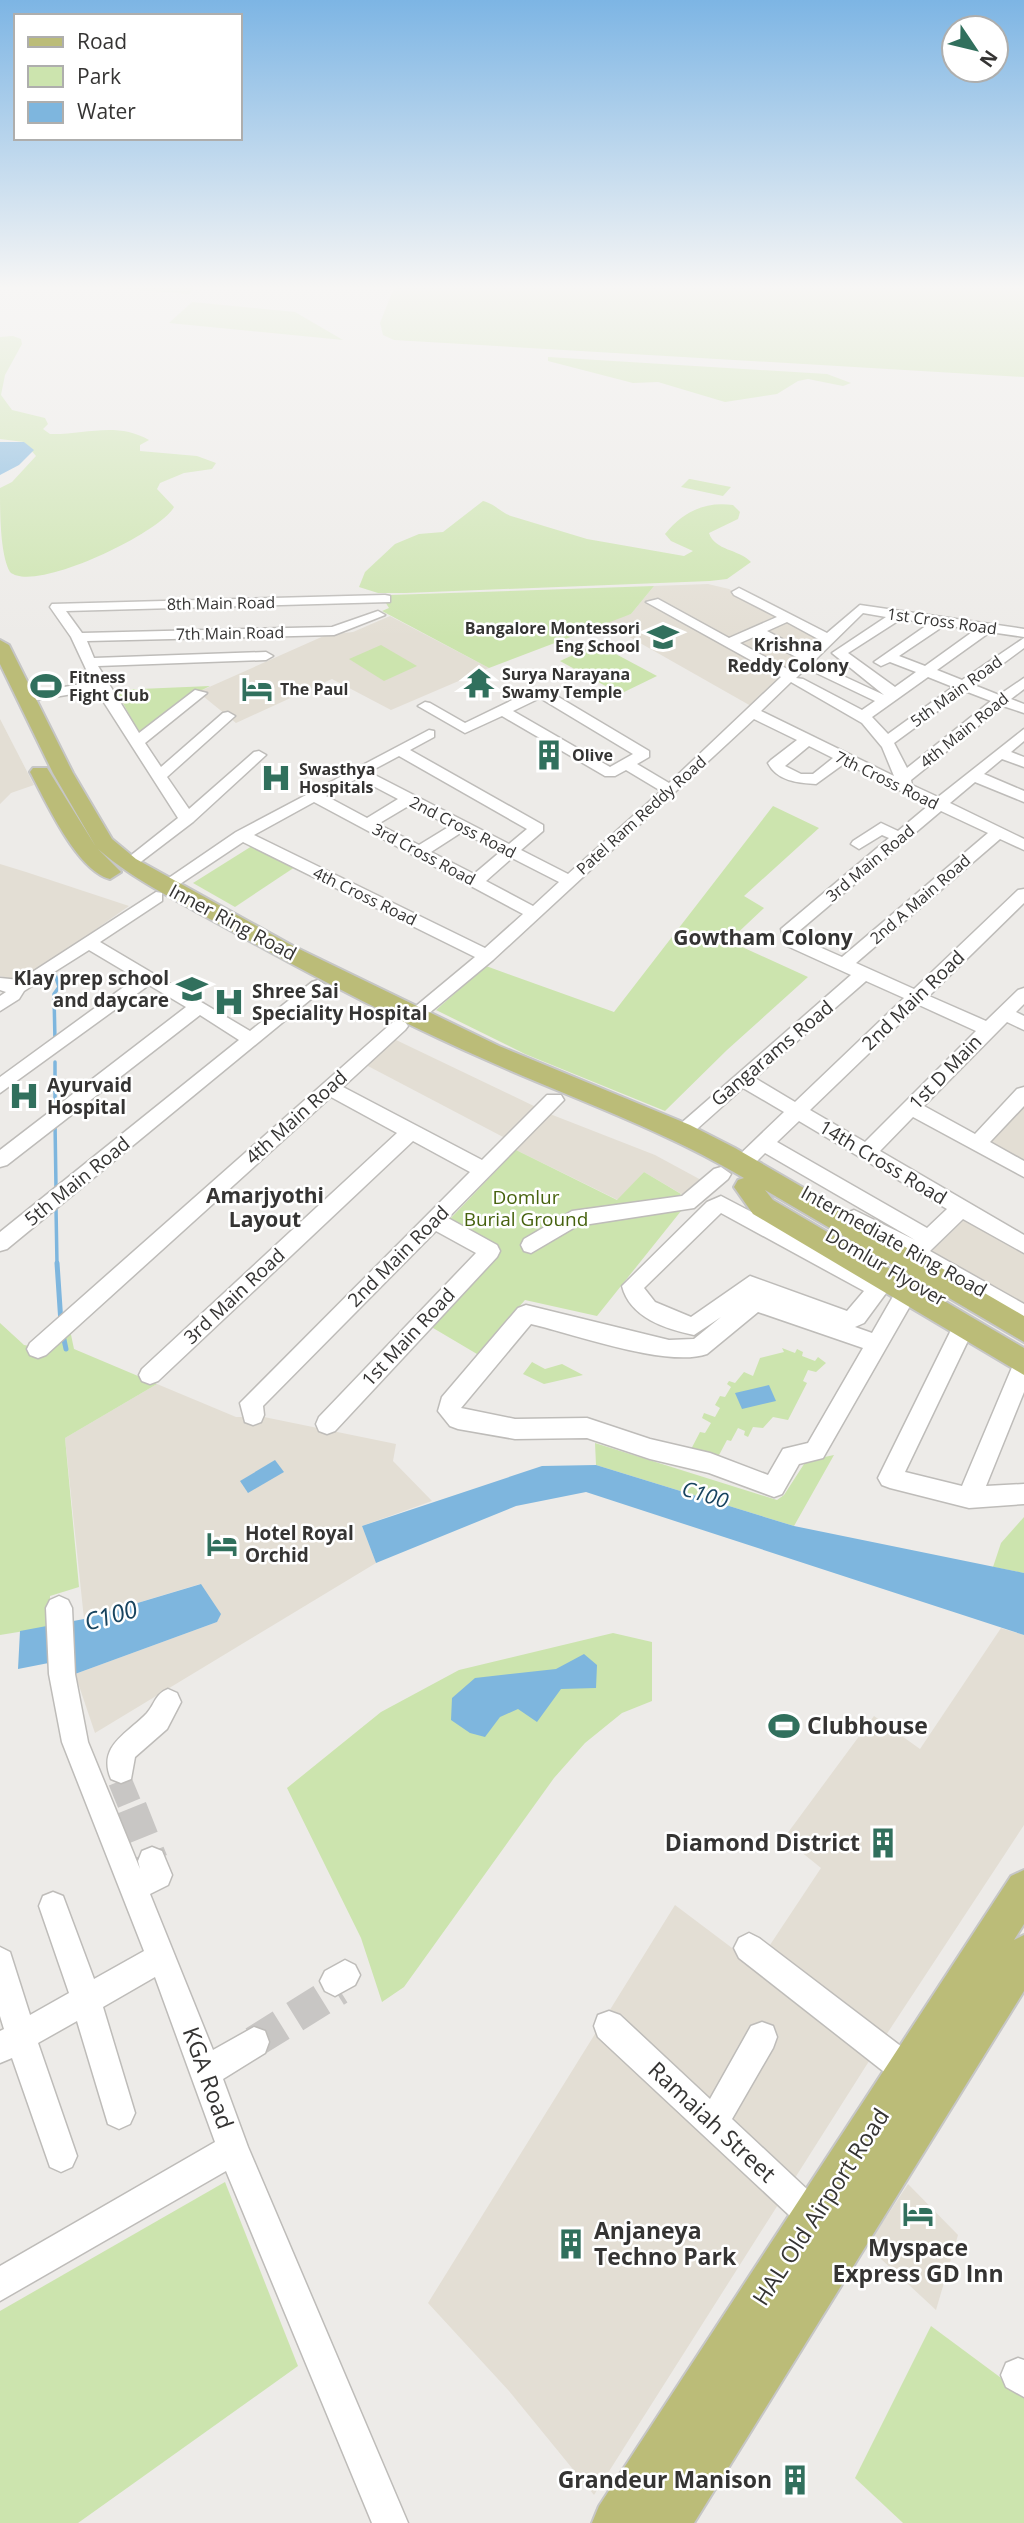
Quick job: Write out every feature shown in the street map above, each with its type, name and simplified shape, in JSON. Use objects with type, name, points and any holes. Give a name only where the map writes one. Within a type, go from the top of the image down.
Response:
[{"type":"main road","name":"Inner Ring Road","points":[[0,645],[63,774],[104,843],[160,891],[318,986],[681,1132],[742,1175]]},
{"type":"main road","name":"Inner Ring Road","points":[[0,686],[76,837],[92,858],[113,874],[160,891],[285,951],[407,1021],[554,1100],[742,1175]]},
{"type":"main road","points":[[742,1175],[763,1207],[889,1286],[981,1321],[1024,1364]]},
{"type":"main road","name":"Domlur Flyover","points":[[742,1175],[1024,1349]]},
{"type":"main road","name":"Domlur Flyover","points":[[981,1321],[1024,1330]]},
{"type":"main road","name":"HAL Old Airport Road","points":[[616,2523],[815,2218],[894,2061],[1024,1889]]},
{"type":"main road","name":"HAL Old Airport Road","points":[[667,2523],[1024,1955]]},
{"type":"street","points":[[739,592],[829,639]]},
{"type":"street","name":"8th Main Road","points":[[78,638],[57,607],[385,599]]},
{"type":"street","points":[[653,602],[865,715],[887,741],[905,784]]},
{"type":"street","points":[[224,657],[232,603]]},
{"type":"street","name":"Patel Ram Reddy Road","points":[[407,1021],[487,956],[751,712],[794,679],[860,609]]},
{"type":"street","name":"1st Cross Road","points":[[860,609],[886,643],[987,628],[1024,633]]},
{"type":"street","name":"7th Main Road","points":[[78,638],[334,631],[378,615]]},
{"type":"street","points":[[729,643],[788,617]]},
{"type":"street","points":[[865,715],[987,628]]},
{"type":"street","points":[[757,631],[811,662],[890,697]]},
{"type":"street","points":[[78,638],[100,685],[187,819]]},
{"type":"street","name":"5th Main Road","points":[[887,741],[1024,642]]},
{"type":"street","points":[[886,643],[922,675],[964,686],[1024,709]]},
{"type":"street","points":[[886,643],[890,697]]},
{"type":"street","points":[[91,663],[266,656]]},
{"type":"street","name":"4th Main Road","points":[[905,784],[1024,682]]},
{"type":"street","points":[[25,698],[100,685]]},
{"type":"street","points":[[425,706],[465,729],[502,710],[540,692],[644,754],[610,773],[502,710]]},
{"type":"street","points":[[137,741],[200,693]]},
{"type":"street","name":"7th Cross Road","points":[[751,712],[842,758],[905,784],[939,805],[1024,845]]},
{"type":"street","points":[[159,776],[228,716]]},
{"type":"street","name":"3rd Main Road","points":[[843,965],[791,941],[790,929],[1024,733]]},
{"type":"street","points":[[6,993],[30,987],[44,971],[243,835],[429,734]]},
{"type":"street","points":[[807,740],[776,764],[779,769],[798,778],[816,779],[842,758]]},
{"type":"street","points":[[399,750],[537,828],[475,882]]},
{"type":"street","points":[[1000,753],[1024,762]]},
{"type":"street","points":[[128,864],[187,819],[259,755]]},
{"type":"street","points":[[626,764],[670,789]]},
{"type":"street","name":"2nd Cross Road","points":[[357,772],[569,881]]},
{"type":"street","points":[[973,775],[1024,797]]},
{"type":"street","name":"3rd Cross Road","points":[[314,796],[534,913]]},
{"type":"street","points":[[367,824],[409,799]]},
{"type":"street","points":[[419,852],[462,826]]},
{"type":"street","points":[[859,844],[881,828],[900,838]]},
{"type":"street","name":"2nd A Main Road","points":[[843,965],[998,833]]},
{"type":"street","name":"4th Cross Road","points":[[243,835],[487,956]]},
{"type":"street","name":"2nd Main Road","points":[[531,1245],[572,1219],[687,1203],[742,1175],[763,1143],[1024,894]]},
{"type":"street","points":[[87,942],[199,1006],[251,1040]]},
{"type":"street","points":[[843,965],[988,1029]]},
{"type":"street","name":"Gangarams Road","points":[[681,1132],[863,974]]},
{"type":"street","points":[[0,1086],[149,977]]},
{"type":"street","name":"5th Main Road","points":[[0,1243],[318,986]]},
{"type":"street","name":"1st D Main","points":[[867,1152],[1024,994]]},
{"type":"street","points":[[0,1160],[199,1006]]},
{"type":"street","points":[[1004,1013],[1024,1024]]},
{"type":"street","name":"4th Main Road","points":[[38,1349],[407,1021]]},
{"type":"street","name":"14th Cross Road","points":[[742,1079],[1024,1245]]},
{"type":"street","points":[[329,1088],[484,1170]]},
{"type":"street","points":[[977,1144],[1024,1094]]},
{"type":"street","name":"2nd Main Road","points":[[253,1415],[251,1403],[554,1100]]},
{"type":"street","points":[[911,1107],[1024,1170]]},
{"type":"street","name":"3rd Main Road","points":[[150,1375],[411,1131]]},
{"type":"street","points":[[763,1143],[922,1245],[961,1208]]},
{"type":"street","name":"Intermediate Ring Road","points":[[742,1175],[783,1180],[922,1245],[1024,1314]]},
{"type":"street","points":[[721,1204],[889,1286],[849,1321],[750,1284],[694,1326],[639,1303],[633,1294],[633,1286],[714,1207],[721,1204]]},
{"type":"street","name":"1st Main Road","points":[[327,1424],[490,1251],[434,1220]]},
{"type":"street","points":[[878,1344],[755,1303],[699,1349],[669,1349],[526,1314],[450,1405],[449,1411],[458,1419],[515,1429],[587,1427],[710,1464],[774,1487],[791,1455],[816,1451],[878,1344],[889,1286]]},
{"type":"street","points":[[981,1321],[890,1478],[969,1498],[1024,1494]]},
{"type":"street","points":[[969,1498],[1024,1364]]},
{"type":"street","name":"KGA Road","points":[[59,1616],[62,1674],[75,1742],[113,1782],[133,1887],[204,2066],[233,2149],[390,2523]]},
{"type":"street","points":[[113,1782],[125,1747],[158,1721],[168,1702]]},
{"type":"street","points":[[133,1887],[158,1875],[152,1861]]},
{"type":"street","points":[[53,1906],[86,1999],[119,2113]]},
{"type":"street","points":[[749,1948],[894,2061]]},
{"type":"street","points":[[10,2043],[162,1957]]},
{"type":"street","points":[[0,1962],[10,2043],[61,2156]]},
{"type":"street","name":"Ramaiah Street","points":[[609,2026],[815,2218]]},
{"type":"street","points":[[204,2066],[252,2037]]},
{"type":"street","points":[[713,2123],[762,2037]]},
{"type":"street","points":[[0,2284],[233,2149]]},
{"type":"shaded area","points":[[708,584],[729,589],[825,640],[751,706],[603,622],[631,614],[654,586]]},
{"type":"shaded area","points":[[390,616],[489,668],[391,710],[332,679],[236,723],[198,692],[326,635],[353,632]]},
{"type":"shaded area","points":[[0,719],[34,785],[11,793],[0,804]]},
{"type":"shaded area","points":[[0,864],[129,906],[21,982],[0,976]]},
{"type":"shaded area","points":[[394,1039],[536,1107],[505,1138],[366,1065]]},
{"type":"shaded area","points":[[1024,1107],[1024,1167],[985,1146]]},
{"type":"shaded area","points":[[550,1114],[655,1155],[703,1181],[685,1196],[644,1172],[618,1200],[516,1150]]},
{"type":"shaded area","points":[[965,1219],[1024,1253],[1024,1306],[931,1252]]},
{"type":"shaded area","name":"Hotel Royal Orchid","points":[[157,1384],[236,1417],[264,1417],[396,1444],[393,1461],[432,1501],[362,1526],[376,1563],[95,1733],[75,1674],[217,1622],[200,1584],[84,1619],[65,1438]]},
{"type":"shaded area","points":[[1001,1628],[1024,1635],[1024,1825],[871,2058],[594,2495],[509,2391],[428,2303],[675,1905],[756,1966],[821,1868],[784,1838],[874,1716],[920,1749]]},
{"type":"shaded area","points":[[908,2184],[958,2235],[936,2310],[867,2246]]},
{"type":"green space","points":[[0,403],[7,403],[12,410],[45,418],[48,424],[43,429],[50,434],[124,431],[149,440],[140,445],[140,451],[197,456],[216,463],[212,469],[184,473],[160,483],[157,489],[174,507],[146,531],[96,558],[44,575],[23,577],[10,572],[7,564],[2,544],[0,488],[12,482],[36,456],[24,442],[0,439]]},
{"type":"green space","points":[[689,479],[731,487],[723,496],[681,487]]},
{"type":"green space","points":[[483,501],[511,516],[587,539],[684,556],[693,551],[671,541],[665,534],[672,526],[695,510],[713,505],[733,505],[740,512],[738,519],[709,533],[716,543],[751,562],[727,579],[710,581],[405,593],[378,593],[359,587],[365,572],[395,544],[419,534],[443,532]]},
{"type":"green space","points":[[654,586],[631,614],[489,668],[382,611],[389,608],[384,600],[390,595]]},
{"type":"green space","points":[[597,644],[657,676],[620,694],[560,661]]},
{"type":"green space","points":[[381,645],[417,666],[384,681],[349,659]]},
{"type":"green space","points":[[210,686],[140,735],[116,690]]},
{"type":"green space","points":[[773,806],[819,828],[744,896],[764,908],[729,941],[808,977],[727,1050],[665,1111],[525,1054],[436,1010],[486,966],[614,1012]]},
{"type":"green space","points":[[252,846],[295,867],[235,907],[193,883]]},
{"type":"green space","name":"Domlur Burial Ground","points":[[516,1150],[617,1200],[644,1172],[681,1194],[668,1208],[681,1211],[597,1316],[525,1300],[477,1354],[428,1325],[499,1249],[448,1221]]},
{"type":"green space","points":[[0,1323],[24,1345],[47,1349],[70,1330],[74,1349],[157,1384],[65,1438],[79,1587],[50,1596],[49,1627],[0,1635]]},
{"type":"green space","points":[[782,1348],[795,1353],[797,1349],[803,1352],[802,1356],[815,1361],[818,1357],[826,1363],[816,1372],[808,1370],[803,1381],[807,1383],[788,1420],[773,1417],[763,1428],[753,1427],[748,1437],[744,1435],[745,1431],[738,1428],[731,1441],[727,1440],[718,1457],[688,1455],[700,1432],[705,1433],[711,1423],[702,1418],[704,1413],[715,1417],[720,1408],[715,1405],[720,1396],[725,1397],[731,1387],[727,1384],[729,1381],[735,1383],[744,1372],[753,1376],[760,1358],[784,1352]]},
{"type":"green space","points":[[532,1362],[545,1369],[562,1364],[583,1375],[544,1384],[523,1374]]},
{"type":"green space","points":[[595,1443],[777,1500],[784,1495],[806,1461],[834,1455],[794,1526],[596,1465]]},
{"type":"green space","points":[[1024,1517],[1024,1573],[993,1567],[1001,1543]]},
{"type":"green space","points":[[613,1633],[652,1642],[652,1701],[622,1713],[585,1743],[554,1778],[404,1987],[382,2002],[361,1938],[287,1788],[381,1712],[459,1670]]},
{"type":"green space","points":[[225,2182],[298,2366],[78,2523],[0,2523],[0,2311]]},
{"type":"green space","points":[[931,2326],[1024,2395],[1024,2523],[903,2523],[855,2478]]},
{"type":"water","points":[[0,442],[24,442],[34,450],[19,465],[0,475]]},
{"type":"water","points":[[769,1385],[776,1401],[742,1409],[735,1393]]},
{"type":"water","points":[[275,1460],[284,1472],[248,1493],[240,1481]]},
{"type":"water","points":[[596,1465],[794,1526],[1024,1573],[1024,1635],[586,1492],[516,1506],[376,1563],[362,1526],[542,1466]]},
{"type":"water","name":"C100","points":[[201,1584],[221,1614],[217,1622],[75,1674],[74,1658],[18,1669],[20,1631],[84,1619]]},
{"type":"water","points":[[584,1654],[597,1665],[596,1688],[561,1689],[537,1722],[518,1709],[500,1717],[485,1737],[470,1733],[451,1720],[452,1698],[475,1678],[556,1669]]},
{"type":"waterway","points":[[54,971],[59,987],[54,994],[55,1041]]},
{"type":"waterway","points":[[55,1062],[55,1113]]},
{"type":"waterway","points":[[55,1122],[56,1188]]},
{"type":"waterway","points":[[56,1208],[57,1264]]},
{"type":"waterway","points":[[57,1263],[61,1323]]},
{"type":"waterway","points":[[63,1335],[66,1349]]},
{"type":"tunnel","points":[[120,1781],[132,1810]]},
{"type":"tunnel","points":[[131,1808],[152,1861]]},
{"type":"tunnel","points":[[254,2042],[339,1989]]},
{"type":"place","name":"Bangalore Montessori Eng School","points":[[663,637]]},
{"type":"place","name":"Surya Narayana Swamy Temple","points":[[479,683]]},
{"type":"place","name":"Fitness Fight Club","points":[[46,686]]},
{"type":"place","name":"The Paul","points":[[257,689]]},
{"type":"place","name":"Olive","points":[[549,755]]},
{"type":"place","name":"Swasthya Hospitals","points":[[276,778]]},
{"type":"place","name":"Klay prep school and daycare","points":[[192,989]]},
{"type":"place","name":"Shree Sai Speciality Hospital","points":[[229,1002]]},
{"type":"place","name":"Ayurvaid Hospital","points":[[24,1096]]},
{"type":"place","name":"Hotel Royal Orchid","points":[[222,1544]]},
{"type":"place","name":"Clubhouse","points":[[784,1726]]},
{"type":"place","name":"Diamond District","points":[[883,1843]]},
{"type":"place","name":"Myspace Express GD Inn","points":[[918,2214]]},
{"type":"place","name":"Anjaneya Techno Park","points":[[571,2244]]},
{"type":"place","name":"Grandeur Manison","points":[[795,2480]]},
{"type":"district","name":"Krishna Reddy Colony","points":[[788,655]]},
{"type":"district","name":"Gowtham Colony","points":[[763,938]]},
{"type":"district","name":"Amarjyothi Layout","points":[[265,1208]]}]
